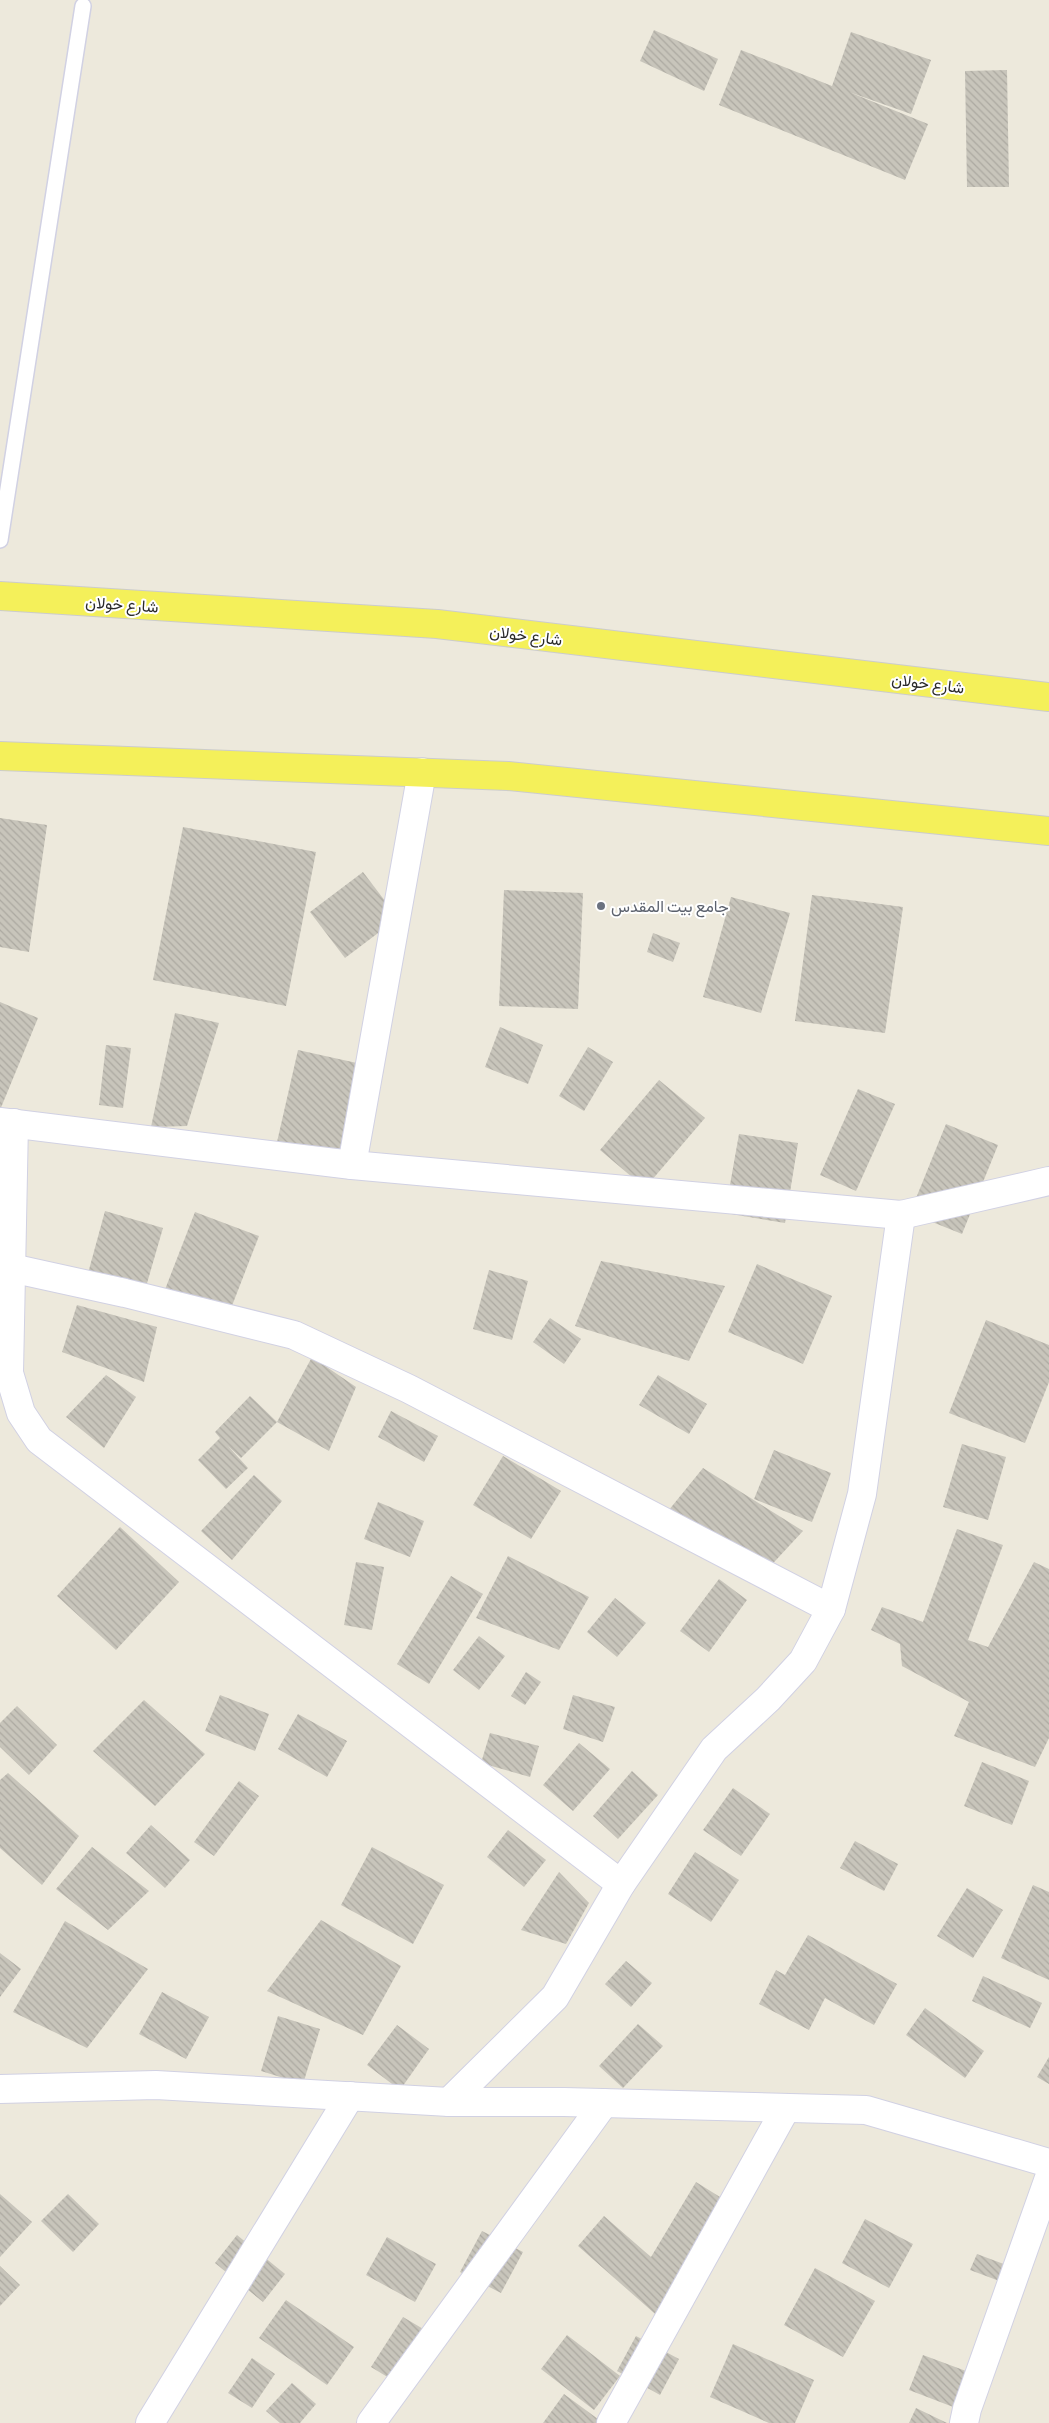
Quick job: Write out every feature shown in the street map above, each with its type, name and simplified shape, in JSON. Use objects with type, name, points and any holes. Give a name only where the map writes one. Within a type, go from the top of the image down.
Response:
[{"type":"main road","name":"شارع خولان","points":[[0,596],[436,624],[1049,697]]},
{"type":"main road","points":[[0,756],[508,776],[1049,831]]},
{"type":"street","points":[[352,1165],[422,772]]},
{"type":"street","points":[[621,1884],[39,1440],[21,1413],[9,1373],[11,1268],[7,1123],[352,1165],[901,1215],[1049,1181]]},
{"type":"street","points":[[449,2102],[555,1997],[621,1884],[714,1749],[768,1699],[803,1662],[831,1610],[862,1494],[901,1215]]},
{"type":"street","points":[[11,1268],[125,1293],[294,1335],[418,1393],[831,1610]]},
{"type":"street","points":[[4,2087],[156,2085],[449,2102],[604,2103],[866,2110],[1049,2163]]},
{"type":"street","points":[[150,2423],[350,2096]]},
{"type":"street","points":[[371,2423],[604,2103]]},
{"type":"street","points":[[611,2423],[786,2108]]},
{"type":"street","points":[[964,2423],[967,2409],[1049,2178]]},
{"type":"lane","points":[[0,540],[82,6]]},
{"type":"building","points":[[654,30],[718,59],[704,91],[640,61]]},
{"type":"building","points":[[851,32],[931,60],[911,114],[849,92],[928,124],[905,180],[719,105],[741,50],[832,86]]},
{"type":"building","points":[[1007,70],[1009,187],[967,187],[965,71]]},
{"type":"building","points":[[0,818],[47,825],[29,952],[0,947]]},
{"type":"building","points":[[183,827],[316,852],[286,1006],[153,980]]},
{"type":"building","points":[[363,872],[398,918],[345,958],[310,912]]},
{"type":"building","points":[[504,890],[583,893],[578,1009],[499,1006]]},
{"type":"building","points":[[812,895],[903,907],[885,1033],[795,1021]]},
{"type":"building","points":[[731,897],[790,913],[761,1013],[703,997]]},
{"type":"building","points":[[653,933],[680,943],[673,962],[647,952]]},
{"type":"building","points":[[0,1002],[38,1018],[0,1110]]},
{"type":"building","points":[[175,1013],[219,1023],[187,1126],[151,1127]]},
{"type":"building","points":[[500,1027],[543,1045],[528,1084],[485,1067]]},
{"type":"building","points":[[106,1045],[131,1048],[123,1108],[99,1105]]},
{"type":"building","points":[[588,1047],[613,1062],[584,1111],[559,1096]]},
{"type":"building","points":[[298,1050],[384,1069],[363,1162],[277,1142]]},
{"type":"building","points":[[659,1080],[705,1118],[645,1188],[600,1150]]},
{"type":"building","points":[[858,1089],[895,1104],[856,1191],[820,1175]]},
{"type":"building","points":[[946,1124],[998,1145],[962,1234],[910,1213]]},
{"type":"building","points":[[739,1134],[798,1143],[785,1223],[725,1213]]},
{"type":"building","points":[[105,1211],[163,1228],[141,1304],[84,1288]]},
{"type":"building","points":[[195,1212],[259,1236],[223,1329],[159,1305]]},
{"type":"building","points":[[601,1261],[725,1286],[689,1361],[575,1326]]},
{"type":"building","points":[[757,1264],[832,1296],[803,1364],[728,1332]]},
{"type":"building","points":[[489,1270],[528,1281],[512,1340],[473,1329]]},
{"type":"building","points":[[77,1305],[157,1327],[144,1382],[62,1352]]},
{"type":"building","points":[[550,1318],[581,1339],[564,1364],[533,1342]]},
{"type":"building","points":[[986,1320],[1049,1345],[1049,1382],[1025,1443],[949,1413]]},
{"type":"building","points":[[312,1357],[356,1387],[329,1451],[277,1422]]},
{"type":"building","points":[[106,1375],[136,1397],[104,1448],[66,1417]]},
{"type":"building","points":[[658,1375],[707,1404],[689,1434],[639,1405]]},
{"type":"building","points":[[250,1396],[277,1422],[241,1458],[228,1446],[248,1468],[226,1489],[198,1460],[220,1438],[215,1432]]},
{"type":"building","points":[[391,1411],[438,1436],[424,1462],[378,1437]]},
{"type":"building","points":[[962,1444],[1006,1457],[988,1520],[943,1507]]},
{"type":"building","points":[[774,1450],[831,1473],[812,1522],[754,1499]]},
{"type":"building","points":[[503,1456],[561,1491],[531,1539],[473,1505]]},
{"type":"building","points":[[703,1468],[803,1531],[764,1573],[664,1516]]},
{"type":"building","points":[[254,1475],[282,1501],[232,1560],[201,1531]]},
{"type":"building","points":[[378,1502],[424,1521],[410,1557],[364,1539]]},
{"type":"building","points":[[120,1527],[179,1582],[116,1650],[57,1596]]},
{"type":"building","points":[[957,1529],[1003,1545],[968,1640],[988,1647],[1034,1562],[1049,1569],[1049,1738],[1035,1767],[954,1736],[969,1702],[902,1666],[900,1644],[871,1630],[882,1607],[923,1622]]},
{"type":"building","points":[[508,1556],[589,1597],[559,1650],[476,1618]]},
{"type":"building","points":[[356,1562],[384,1567],[372,1630],[344,1625]]},
{"type":"building","points":[[451,1576],[483,1594],[429,1684],[397,1664]]},
{"type":"building","points":[[719,1579],[747,1600],[709,1652],[680,1631]]},
{"type":"building","points":[[615,1598],[646,1623],[617,1657],[587,1632]]},
{"type":"building","points":[[479,1636],[505,1656],[479,1690],[453,1670]]},
{"type":"building","points":[[526,1672],[541,1682],[525,1705],[511,1696]]},
{"type":"building","points":[[220,1695],[269,1714],[255,1751],[205,1731]]},
{"type":"building","points":[[573,1695],[615,1707],[603,1742],[563,1729]]},
{"type":"building","points":[[144,1700],[205,1754],[155,1806],[93,1751]]},
{"type":"building","points":[[17,1706],[57,1745],[29,1775],[0,1747],[0,1723]]},
{"type":"building","points":[[298,1714],[347,1741],[327,1777],[278,1749]]},
{"type":"building","points":[[490,1733],[539,1746],[530,1777],[481,1763]]},
{"type":"building","points":[[579,1743],[610,1769],[573,1811],[543,1785]]},
{"type":"building","points":[[982,1762],[1029,1781],[1012,1825],[964,1806]]},
{"type":"building","points":[[632,1771],[658,1795],[618,1839],[593,1816]]},
{"type":"building","points":[[8,1773],[79,1836],[42,1885],[0,1848],[0,1780]]},
{"type":"building","points":[[239,1781],[259,1796],[214,1856],[194,1842]]},
{"type":"building","points":[[733,1788],[770,1814],[741,1856],[703,1830]]},
{"type":"building","points":[[151,1825],[190,1860],[165,1888],[126,1853]]},
{"type":"building","points":[[508,1830],[546,1860],[524,1887],[487,1857]]},
{"type":"building","points":[[855,1841],[898,1864],[884,1891],[840,1868]]},
{"type":"building","points":[[92,1847],[149,1891],[108,1930],[56,1889]]},
{"type":"building","points":[[372,1847],[444,1885],[413,1944],[341,1905]]},
{"type":"building","points":[[695,1852],[739,1880],[711,1922],[668,1894]]},
{"type":"building","points":[[559,1872],[589,1903],[566,1944],[521,1930]]},
{"type":"building","points":[[1033,1885],[1049,1892],[1049,1980],[1001,1958]]},
{"type":"building","points":[[967,1888],[1003,1910],[973,1958],[937,1936]]},
{"type":"building","points":[[321,1920],[401,1966],[363,2035],[267,1991]]},
{"type":"building","points":[[65,1921],[148,1969],[87,2048],[13,2012]]},
{"type":"building","points":[[808,1935],[897,1984],[874,2025],[825,1998],[809,2030],[759,2004],[776,1970],[785,1975]]},
{"type":"building","points":[[0,1953],[21,1969],[0,1997]]},
{"type":"building","points":[[626,1961],[652,1983],[631,2007],[605,1984]]},
{"type":"building","points":[[983,1976],[1042,2003],[1030,2028],[972,2001]]},
{"type":"building","points":[[162,1992],[209,2017],[186,2059],[139,2034]]},
{"type":"building","points":[[925,2008],[984,2051],[965,2078],[906,2035]]},
{"type":"building","points":[[278,2016],[320,2029],[303,2084],[261,2071]]},
{"type":"building","points":[[638,2024],[663,2046],[623,2088],[599,2066]]},
{"type":"building","points":[[397,2025],[429,2049],[400,2090],[367,2065]]},
{"type":"building","points":[[1049,2057],[1049,2084],[1037,2077]]},
{"type":"building","points":[[696,2182],[736,2207],[662,2320],[578,2246],[604,2216],[651,2257]]},
{"type":"building","points":[[0,2194],[32,2222],[0,2257]]},
{"type":"building","points":[[68,2194],[99,2224],[73,2252],[41,2221]]},
{"type":"building","points":[[865,2219],[913,2244],[889,2288],[842,2263]]},
{"type":"building","points":[[482,2231],[523,2252],[501,2293],[460,2272]]},
{"type":"building","points":[[237,2235],[285,2274],[263,2302],[215,2263]]},
{"type":"building","points":[[387,2237],[436,2264],[415,2302],[366,2275]]},
{"type":"building","points":[[977,2254],[1009,2266],[1002,2282],[970,2270]]},
{"type":"building","points":[[0,2266],[20,2285],[0,2306]]},
{"type":"building","points":[[815,2268],[875,2301],[843,2357],[784,2325]]},
{"type":"building","points":[[286,2300],[354,2347],[327,2385],[259,2338]]},
{"type":"building","points":[[403,2317],[430,2333],[399,2384],[371,2367]]},
{"type":"building","points":[[567,2335],[620,2376],[594,2410],[541,2369]]},
{"type":"building","points":[[636,2336],[679,2359],[660,2395],[617,2371]]},
{"type":"building","points":[[733,2344],[814,2380],[795,2423],[769,2423],[710,2397]]},
{"type":"building","points":[[923,2355],[974,2374],[961,2410],[909,2390]]},
{"type":"building","points":[[252,2358],[275,2374],[252,2408],[228,2393]]},
{"type":"building","points":[[292,2383],[316,2404],[300,2423],[280,2423],[266,2411]]},
{"type":"building","points":[[564,2394],[602,2422],[543,2423]]},
{"type":"building","points":[[916,2408],[947,2423],[909,2423]]},
{"type":"place","name":"جامع بيت المقدس","points":[[601,906]]}]
